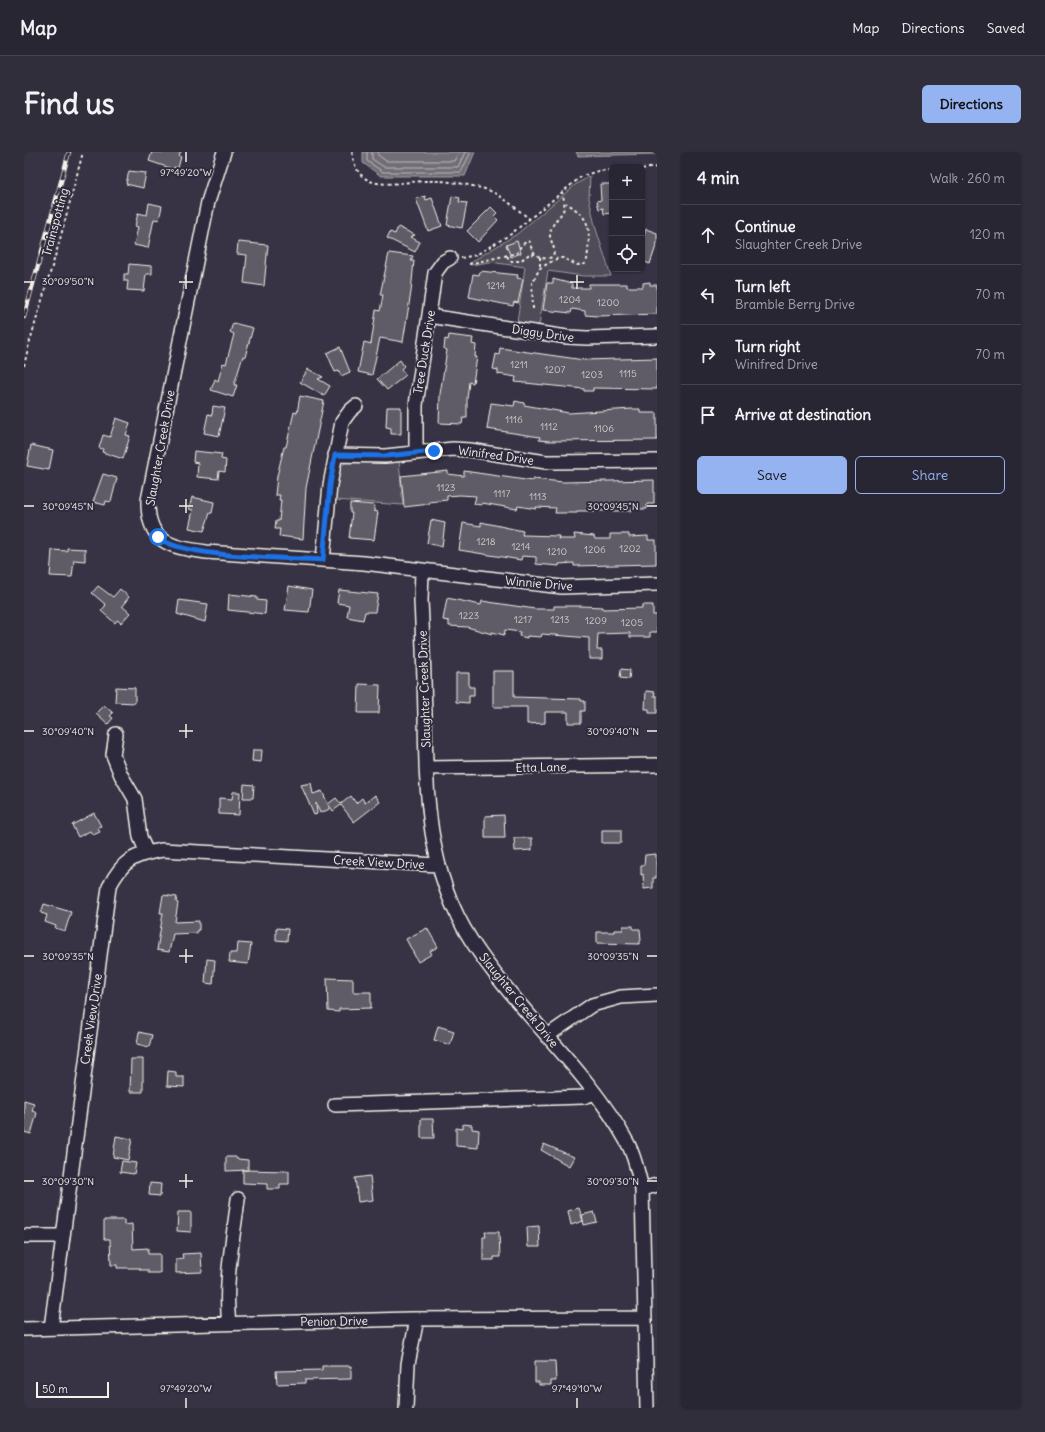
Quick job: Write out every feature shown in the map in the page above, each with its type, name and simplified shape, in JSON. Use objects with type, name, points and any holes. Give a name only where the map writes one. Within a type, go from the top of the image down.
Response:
[{"type":"street","name":"Slaughter Creek Drive","points":[[224,152],[208,202],[148,500],[150,524],[163,542],[182,549],[323,560],[422,570],[421,601],[426,768],[429,819],[438,865],[454,908],[470,939],[493,970],[595,1093],[628,1142],[637,1165],[642,1188],[647,1408]]},
{"type":"street","name":"Tree Duck Drive","points":[[416,453],[416,405],[435,273],[443,262],[450,258]]},
{"type":"street","name":"Diggy Drive","points":[[429,316],[567,337],[587,338],[657,336]]},
{"type":"street","points":[[323,560],[330,485],[342,422],[350,410],[356,406]]},
{"type":"street","name":"Winifred Drive","points":[[335,455],[378,456],[453,449],[470,450],[546,462],[657,461]]},
{"type":"street","name":"Winnie Drive","points":[[422,570],[562,587],[657,584]]},
{"type":"street","points":[[116,734],[113,755],[119,770],[136,799],[140,837],[147,853]]},
{"type":"street","name":"Etta Lane","points":[[426,768],[657,765]]},
{"type":"street","name":"Creek View Drive","points":[[51,1328],[109,887],[116,873],[125,862],[141,854],[162,850],[438,865]]},
{"type":"street","points":[[547,1036],[592,1005],[621,997],[657,995]]},
{"type":"street","points":[[335,1105],[583,1097],[595,1093]]},
{"type":"street","points":[[642,1188],[657,1185]]},
{"type":"street","points":[[229,1324],[227,1308],[231,1249],[238,1199]]},
{"type":"street","points":[[24,1236],[63,1236]]},
{"type":"street","name":"Penion Drive","points":[[24,1329],[417,1319],[645,1318]]},
{"type":"street","points":[[406,1408],[408,1364],[417,1319]]},
{"type":"path","name":"Trainspotting","points":[[24,366],[28,344],[60,243],[83,152]]},
{"type":"path","points":[[352,152],[355,169],[358,173],[377,183],[396,184],[438,181],[485,190],[493,193],[530,219]]},
{"type":"path","points":[[645,169],[657,167]]},
{"type":"path","points":[[471,256],[486,250],[530,219],[587,173],[609,170]]},
{"type":"path","points":[[469,264],[517,253],[521,246],[527,241],[530,242],[532,250],[540,257],[545,259],[564,258],[577,266],[585,264],[590,241],[588,226],[580,214],[566,203],[562,192]]},
{"type":"path","points":[[533,308],[532,283],[540,268],[553,258],[554,248],[550,236],[552,227],[564,211],[566,203]]},
{"type":"path","points":[[507,256],[510,261],[517,261],[528,255],[537,254]]},
{"type":"path","points":[[540,257],[540,268]]},
{"type":"shaded area","points":[[590,176],[589,198],[595,226],[611,276],[583,276],[548,271],[539,325],[517,322],[525,267],[490,262],[470,265],[471,262],[517,234],[575,185]]},
{"type":"shaded area","points":[[399,461],[403,505],[335,500],[339,468],[345,463]]},
{"type":"water","points":[[363,152],[475,152],[465,176],[381,176],[363,163]]},
{"type":"water","points":[[576,152],[657,152],[657,154],[578,156]]},
{"type":"building","points":[[152,152],[181,152],[179,156],[181,157],[178,168],[174,167],[173,169],[149,161]]},
{"type":"building","points":[[129,171],[146,173],[143,188],[126,184]]},
{"type":"building","points":[[600,184],[609,184],[609,213],[604,214],[603,208],[599,209],[597,201],[601,200]]},
{"type":"building","points":[[425,196],[426,200],[432,198],[442,226],[428,231],[416,199]]},
{"type":"building","points":[[452,196],[460,198],[459,202],[467,203],[462,228],[447,225]]},
{"type":"building","points":[[149,203],[162,206],[159,220],[154,219],[148,248],[134,245],[138,227],[135,226],[138,213],[147,215]]},
{"type":"building","points":[[491,207],[497,213],[494,216],[498,220],[478,242],[467,231]]},
{"type":"building","points":[[398,227],[415,235],[410,237],[420,242],[415,252],[387,238],[390,232],[395,234]]},
{"type":"building","points":[[646,229],[657,233],[657,243],[650,264],[645,262]]},
{"type":"building","points":[[517,241],[521,253],[511,257],[506,245]]},
{"type":"building","points":[[238,242],[268,245],[264,286],[244,283],[247,255],[237,254]]},
{"type":"building","points":[[389,253],[413,256],[411,261],[414,261],[411,292],[403,342],[380,338],[372,375],[358,372],[364,342],[371,344],[376,310],[380,311],[383,295],[380,295]]},
{"type":"building","points":[[129,264],[152,266],[152,274],[146,274],[144,291],[127,290],[128,281],[124,281],[124,274],[128,274]]},
{"type":"building","points":[[480,271],[518,275],[517,278],[523,279],[518,303],[514,302],[513,306],[469,297],[473,274],[479,275]]},
{"type":"building","points":[[553,279],[572,284],[572,288],[589,288],[589,284],[627,284],[627,287],[643,287],[643,283],[650,282],[650,285],[657,285],[657,314],[598,316],[585,315],[585,311],[572,309],[571,313],[543,310],[547,283],[553,283]]},
{"type":"building","points":[[233,323],[253,328],[245,357],[243,356],[234,385],[237,385],[233,397],[211,390],[215,379],[218,381],[223,363],[226,364],[234,334],[230,332]]},
{"type":"building","points":[[449,335],[473,338],[472,344],[476,345],[475,357],[477,357],[473,383],[469,382],[467,418],[463,418],[462,424],[439,423],[440,394],[447,350],[444,349],[445,339],[448,340]]},
{"type":"building","points":[[340,347],[350,372],[341,376],[339,371],[335,372],[327,353]]},
{"type":"building","points":[[500,348],[584,360],[657,358],[657,389],[593,388],[593,391],[584,391],[584,389],[515,382],[516,377],[498,374],[498,370],[493,369],[496,354],[499,355]]},
{"type":"building","points":[[400,360],[404,366],[401,369],[406,375],[387,390],[377,379]]},
{"type":"building","points":[[308,369],[323,377],[318,379],[330,386],[324,396],[300,382]]},
{"type":"building","points":[[300,396],[324,401],[306,488],[303,539],[279,536],[280,529],[275,529],[276,521],[279,521],[281,500],[279,500],[280,495],[275,495],[277,476],[284,447],[286,447],[294,412],[297,413]]},
{"type":"building","points":[[515,401],[524,403],[524,405],[569,413],[640,409],[640,413],[657,413],[657,440],[549,441],[539,440],[540,437],[487,429],[491,403],[514,406]]},
{"type":"building","points":[[213,406],[225,408],[219,436],[204,433],[208,414],[212,415]]},
{"type":"building","points":[[387,407],[401,407],[401,434],[391,434],[391,428],[386,427]]},
{"type":"building","points":[[116,418],[130,423],[126,435],[130,436],[123,459],[102,452],[103,449],[99,448],[103,435],[110,437]]},
{"type":"building","points":[[31,445],[53,450],[49,470],[27,466]]},
{"type":"building","points":[[194,451],[222,454],[221,459],[226,460],[225,472],[219,471],[218,479],[197,477],[198,463],[193,462]]},
{"type":"building","points":[[448,471],[448,474],[464,476],[464,471],[532,481],[533,479],[563,482],[654,480],[654,504],[647,504],[647,509],[631,509],[631,511],[577,511],[577,513],[555,513],[556,508],[536,507],[536,509],[518,506],[517,509],[482,503],[482,505],[474,504],[476,496],[460,495],[447,496],[447,500],[429,502],[430,504],[404,507],[401,476]]},
{"type":"building","points":[[103,474],[117,478],[111,502],[106,501],[105,505],[93,502]]},
{"type":"building","points":[[192,497],[214,502],[212,513],[210,513],[204,531],[189,528],[193,510],[189,509]]},
{"type":"building","points":[[350,503],[374,505],[374,511],[378,512],[374,540],[349,538],[352,513],[350,513]]},
{"type":"building","points":[[431,520],[445,523],[442,547],[427,543]]},
{"type":"building","points":[[481,522],[523,531],[522,535],[559,536],[558,539],[575,539],[574,534],[594,536],[595,539],[610,539],[610,534],[629,534],[629,537],[648,536],[648,540],[656,540],[656,564],[574,566],[574,563],[559,564],[559,566],[536,564],[536,557],[522,556],[521,560],[459,550],[463,523],[481,526]]},
{"type":"building","points":[[67,548],[85,549],[85,561],[74,560],[72,577],[50,576],[52,550],[67,551]]},
{"type":"building","points":[[98,586],[113,597],[120,589],[129,597],[122,606],[130,613],[121,623],[117,620],[115,623],[101,611],[106,605],[92,593]]},
{"type":"building","points":[[289,586],[312,590],[309,612],[285,610]]},
{"type":"building","points":[[339,590],[378,594],[375,612],[365,612],[363,620],[347,617],[349,605],[337,603]]},
{"type":"building","points":[[229,594],[257,597],[257,600],[266,601],[265,614],[228,610]]},
{"type":"building","points":[[447,598],[481,605],[482,601],[535,609],[554,609],[554,606],[603,607],[603,609],[642,608],[642,605],[653,605],[653,615],[657,615],[657,632],[650,632],[650,637],[630,637],[630,633],[598,634],[597,650],[602,650],[602,659],[589,659],[589,638],[542,634],[541,637],[527,636],[527,638],[519,636],[520,632],[505,630],[504,635],[492,632],[492,634],[467,627],[449,626],[449,621],[443,620]]},
{"type":"building","points":[[179,600],[208,604],[205,622],[177,614]]},
{"type":"building","points":[[621,669],[630,670],[629,679],[620,678]]},
{"type":"building","points":[[493,671],[514,671],[514,697],[581,699],[581,701],[585,701],[585,711],[581,711],[581,723],[568,723],[568,712],[545,712],[545,723],[527,724],[527,707],[493,707]]},
{"type":"building","points":[[456,673],[469,673],[469,687],[474,687],[474,696],[469,696],[469,703],[456,702]]},
{"type":"building","points":[[359,684],[380,685],[379,713],[358,713]]},
{"type":"building","points":[[116,687],[135,688],[135,703],[115,702]]},
{"type":"building","points":[[646,691],[655,692],[654,696],[657,696],[657,713],[649,713],[649,709],[645,709]]},
{"type":"building","points":[[104,705],[113,713],[110,716],[113,718],[108,724],[96,713]]},
{"type":"building","points":[[253,750],[262,750],[261,762],[252,761]]},
{"type":"building","points":[[311,783],[313,794],[322,791],[330,809],[320,813],[316,803],[317,814],[314,815],[301,785]]},
{"type":"building","points":[[244,784],[254,785],[253,798],[243,798]]},
{"type":"building","points":[[233,792],[240,792],[239,815],[219,814],[219,798],[232,799]]},
{"type":"building","points":[[375,795],[380,802],[354,822],[341,805],[333,811],[328,804],[336,798],[341,804],[351,796],[356,803],[362,798],[365,803]]},
{"type":"building","points":[[94,813],[101,826],[98,827],[100,832],[93,835],[90,831],[78,837],[72,825]]},
{"type":"building","points":[[504,815],[505,838],[485,838],[485,816]]},
{"type":"building","points":[[602,830],[621,830],[621,843],[602,843]]},
{"type":"building","points":[[514,838],[532,838],[532,850],[515,851]]},
{"type":"building","points":[[656,854],[656,878],[653,878],[653,888],[644,889],[643,874],[641,875],[641,865],[644,865],[645,855]]},
{"type":"building","points":[[163,895],[177,897],[176,902],[178,903],[175,922],[199,921],[199,930],[197,930],[197,933],[173,934],[169,952],[157,950],[163,913],[160,913]]},
{"type":"building","points":[[44,904],[71,912],[65,931],[55,928],[56,926],[45,922],[47,915],[41,913]]},
{"type":"building","points":[[623,926],[633,926],[633,929],[640,929],[641,940],[639,944],[597,943],[597,932],[614,932],[614,930],[623,930]]},
{"type":"building","points":[[276,928],[288,929],[287,941],[276,940]]},
{"type":"building","points":[[427,928],[438,947],[430,951],[432,954],[418,962],[406,939]]},
{"type":"building","points":[[238,943],[251,944],[248,964],[229,962],[230,953],[237,953]]},
{"type":"building","points":[[207,959],[215,960],[213,984],[205,983]]},
{"type":"building","points":[[327,978],[353,979],[353,992],[371,992],[371,1008],[339,1009],[339,1012],[328,1011]]},
{"type":"building","points":[[438,1026],[454,1031],[450,1045],[434,1040]]},
{"type":"building","points":[[139,1032],[152,1035],[149,1047],[137,1044]]},
{"type":"building","points":[[131,1059],[143,1059],[143,1092],[130,1092]]},
{"type":"building","points":[[168,1071],[176,1072],[176,1077],[184,1077],[184,1087],[167,1086]]},
{"type":"building","points":[[24,1100],[34,1103],[32,1111],[37,1113],[31,1134],[24,1132]]},
{"type":"building","points":[[421,1119],[433,1119],[434,1138],[421,1138]]},
{"type":"building","points":[[463,1124],[472,1125],[472,1129],[479,1130],[478,1148],[456,1146],[456,1128],[463,1129]]},
{"type":"building","points":[[116,1136],[132,1139],[128,1160],[113,1157]]},
{"type":"building","points":[[544,1144],[574,1157],[569,1166],[541,1150]]},
{"type":"building","points":[[226,1157],[237,1157],[238,1159],[248,1160],[248,1170],[226,1171]]},
{"type":"building","points":[[122,1161],[136,1163],[134,1174],[120,1172]]},
{"type":"building","points":[[243,1170],[289,1171],[289,1184],[280,1184],[280,1189],[267,1189],[267,1184],[243,1183]]},
{"type":"building","points":[[370,1176],[373,1200],[358,1202],[355,1178]]},
{"type":"building","points":[[150,1183],[161,1184],[160,1196],[149,1195]]},
{"type":"building","points":[[579,1208],[583,1221],[571,1225],[568,1211]]},
{"type":"building","points":[[178,1212],[191,1212],[191,1232],[177,1231]]},
{"type":"building","points":[[594,1212],[597,1222],[584,1225],[582,1215]]},
{"type":"building","points":[[104,1220],[124,1220],[124,1225],[132,1224],[133,1249],[148,1248],[148,1254],[160,1254],[160,1273],[148,1273],[148,1270],[140,1270],[140,1268],[117,1268],[117,1265],[111,1265],[110,1239],[104,1239]]},
{"type":"building","points":[[539,1226],[540,1247],[528,1247],[527,1227]]},
{"type":"building","points":[[485,1232],[499,1232],[500,1257],[494,1257],[494,1260],[483,1260],[483,1237],[486,1237]]},
{"type":"building","points":[[201,1253],[202,1272],[176,1273],[176,1259],[183,1258],[182,1254]]},
{"type":"building","points":[[535,1361],[555,1361],[556,1381],[551,1381],[551,1385],[539,1385],[539,1382],[535,1382]]},
{"type":"building","points":[[322,1366],[351,1366],[351,1379],[305,1380],[305,1383],[277,1384],[276,1371],[322,1370]]},
{"type":"railway","points":[[24,317],[69,152]]},
{"type":"route","points":[[158,537],[163,542],[182,549],[323,560],[330,485],[335,455],[386,456],[434,451]]}]
